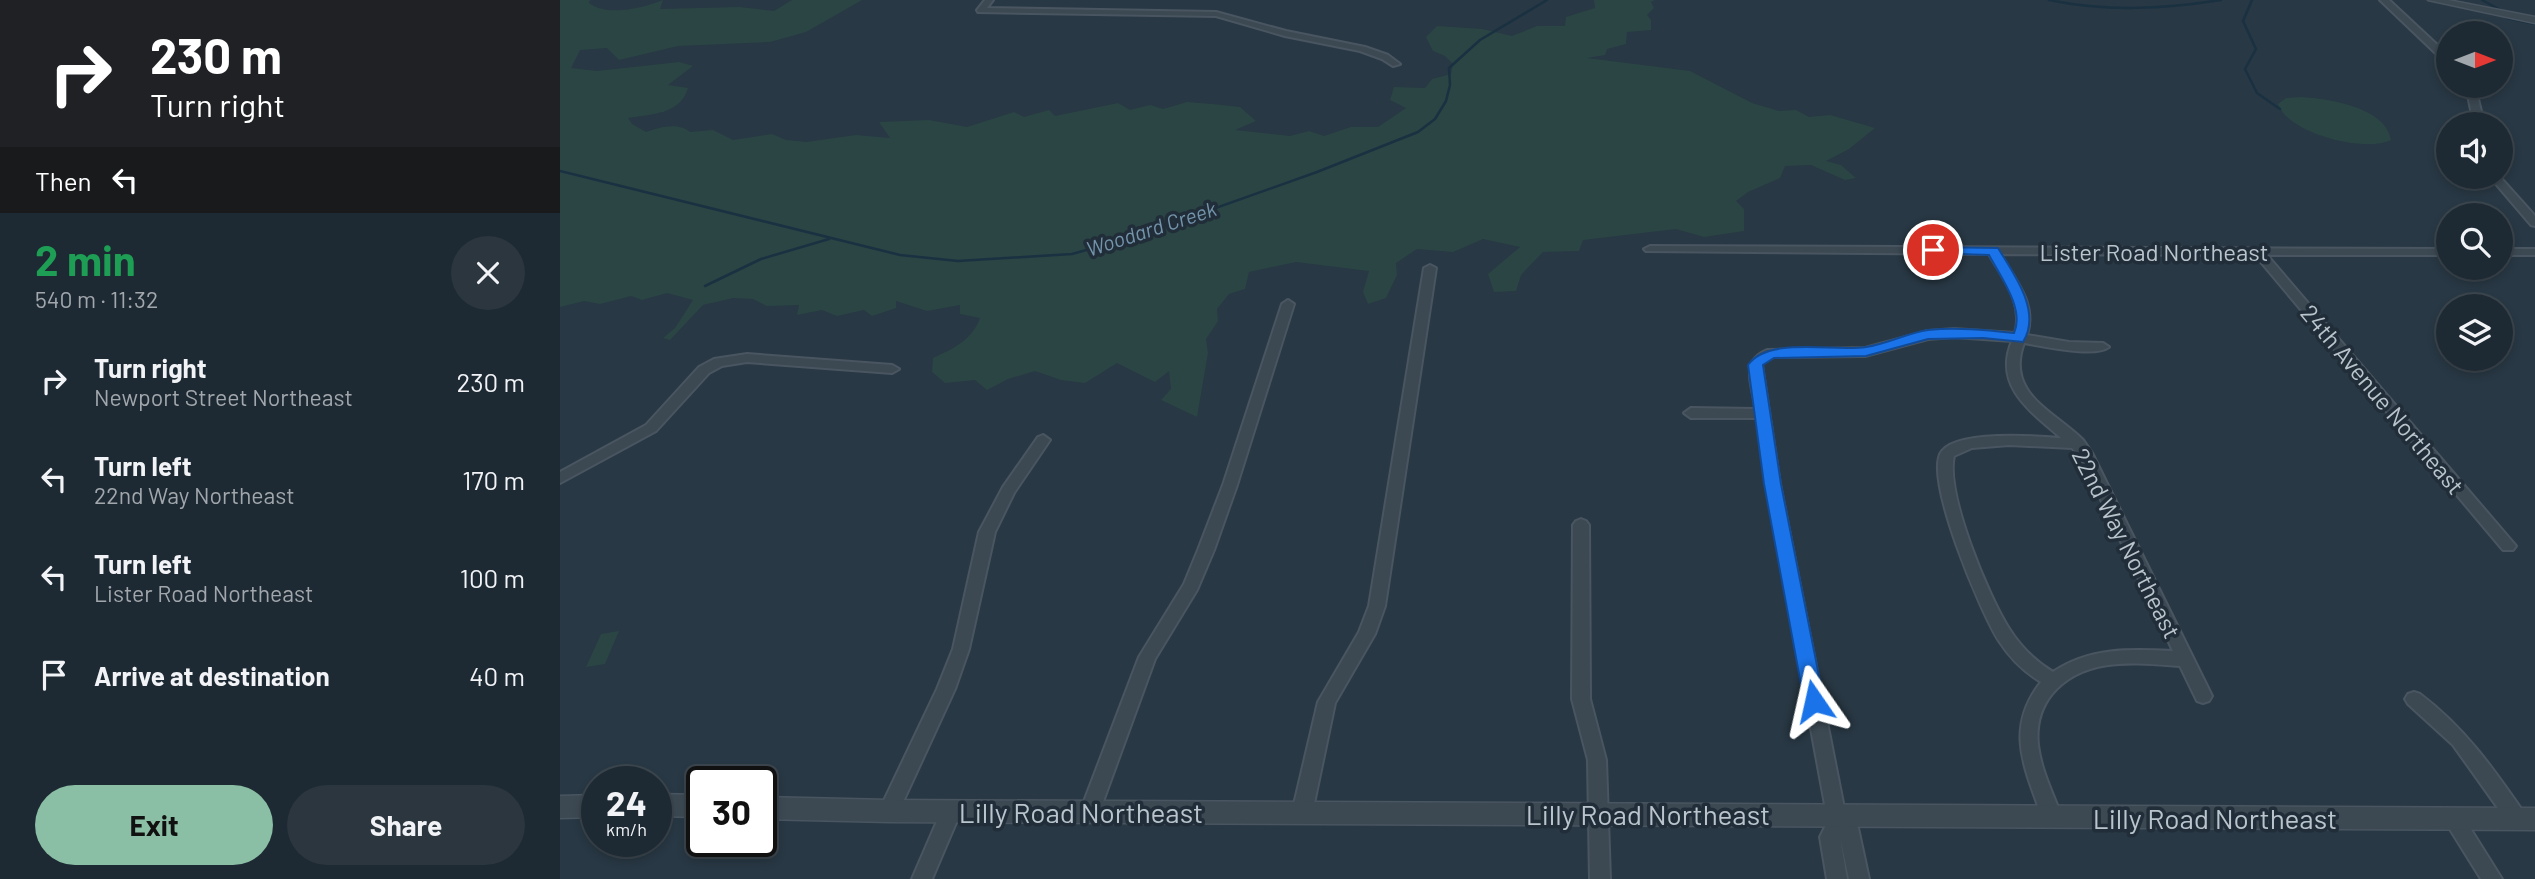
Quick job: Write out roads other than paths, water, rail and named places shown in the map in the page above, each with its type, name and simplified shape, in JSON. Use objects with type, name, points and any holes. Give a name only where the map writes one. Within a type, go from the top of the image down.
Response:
[{"type":"street","points":[[989,0],[981,10],[1216,14],[1284,33],[1362,48],[1396,64]]},
{"type":"street","points":[[2384,0],[2436,49]]},
{"type":"street","points":[[2433,0],[2535,20]]},
{"type":"street","points":[[2505,189],[2535,223]]},
{"type":"street","name":"Lister Road Northeast","points":[[1650,249],[2436,252]]},
{"type":"street","name":"22nd Way Northeast","points":[[1993,251],[2022,306],[2023,329],[2011,359],[2013,375],[2031,405],[2078,443],[2094,469],[2203,696]]},
{"type":"street","name":"24th Avenue Northeast","points":[[2258,251],[2508,546]]},
{"type":"street","points":[[2513,252],[2535,253]]},
{"type":"street","points":[[1302,813],[1327,702],[1367,634],[1377,606],[1430,268]]},
{"type":"street","points":[[1090,812],[1147,657],[1191,586],[1206,550],[1230,485],[1288,304]]},
{"type":"street","points":[[1837,879],[1830,837],[1837,817],[1775,498],[1756,365],[1760,358],[1783,352],[1866,352],[1928,335],[1983,334],[2069,346],[2103,347]]},
{"type":"street","points":[[560,478],[651,428],[704,370],[719,362],[747,358],[892,369]]},
{"type":"street","points":[[1691,413],[1762,414]]},
{"type":"street","points":[[889,811],[946,689],[961,649],[987,532],[1008,491],[1043,440]]},
{"type":"street","points":[[2052,680],[2039,673],[2016,651],[1989,608],[1945,487],[1942,464],[1947,454],[1962,445],[1980,442],[2078,443]]},
{"type":"street","points":[[1581,525],[1581,699],[1597,760],[1600,879]]},
{"type":"street","points":[[2052,817],[2029,747],[2028,720],[2039,696],[2052,680],[2078,665],[2105,658],[2186,659]]},
{"type":"street","points":[[2414,699],[2437,715],[2463,740],[2526,819]]},
{"type":"street","points":[[560,807],[581,806]]},
{"type":"street","name":"Lilly Road Northeast","points":[[777,808],[1837,817],[2526,819]]},
{"type":"street","points":[[922,879],[951,811]]},
{"type":"street","points":[[1837,817],[1848,828],[1859,879]]},
{"type":"street","points":[[2453,818],[2492,879]]},
{"type":"waterway","name":"Woodard Creek","points":[[560,171],[900,255],[958,261],[1072,254],[1137,236],[1317,172],[1418,132],[1435,119],[1446,101],[1450,85],[1449,68],[1480,40],[1547,0]]},
{"type":"waterway","name":"Woodard Creek","points":[[2049,0],[2114,8],[2221,0]]},
{"type":"waterway","points":[[2252,0],[2243,21],[2256,49],[2245,69],[2257,93],[2280,109]]},
{"type":"waterway","points":[[2482,0],[2504,12]]},
{"type":"waterway","points":[[2507,18],[2535,24]]},
{"type":"waterway","points":[[705,286],[761,259],[829,239]]}]
